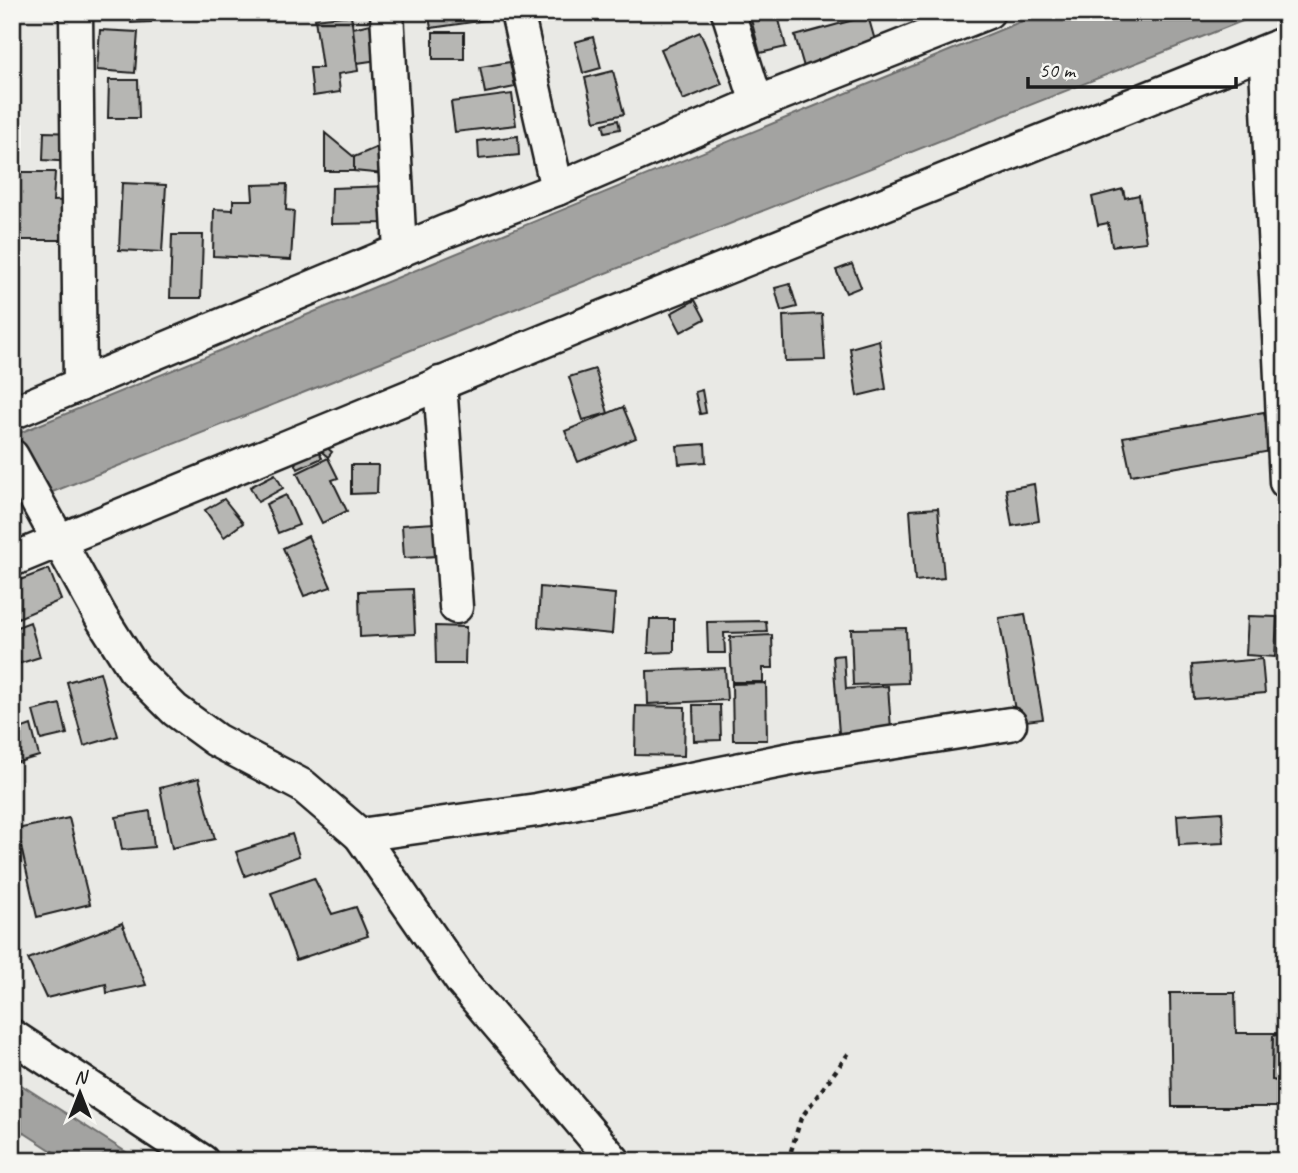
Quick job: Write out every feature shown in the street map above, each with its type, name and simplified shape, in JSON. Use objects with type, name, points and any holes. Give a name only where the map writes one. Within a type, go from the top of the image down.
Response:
[{"type":"street","points":[[387,12],[400,251]]},
{"type":"street","points":[[517,12],[557,189]]},
{"type":"street","points":[[728,12],[757,103]]},
{"type":"street","points":[[12,413],[400,251],[557,189],[757,103],[932,23],[988,12]]},
{"type":"street","points":[[76,14],[80,385]]},
{"type":"street","points":[[12,560],[440,383],[1282,45]]},
{"type":"street","points":[[1282,45],[1266,66],[1286,482]]},
{"type":"street","points":[[440,383],[456,607]]},
{"type":"street","points":[[12,456],[101,617],[134,669],[175,710],[216,740],[303,786],[360,835],[462,982],[614,1161]]},
{"type":"street","points":[[360,835],[537,810],[802,757],[1010,724]]},
{"type":"street","points":[[12,1036],[202,1161]]},
{"type":"path","points":[[788,1161],[801,1118],[851,1049]]},
{"type":"shaded area","points":[[1044,12],[1265,12],[12,508],[12,436]]},
{"type":"shaded area","points":[[12,1079],[140,1161],[68,1161],[12,1125]]},
{"type":"building","points":[[130,12],[150,12],[151,22],[131,23]]},
{"type":"building","points":[[428,12],[507,12],[507,17],[431,28]]},
{"type":"building","points":[[749,12],[777,12],[786,47],[760,53]]},
{"type":"building","points":[[351,15],[358,71],[338,74],[340,92],[313,96],[310,68],[322,68],[315,19]]},
{"type":"building","points":[[868,16],[876,44],[804,67],[795,36]]},
{"type":"building","points":[[370,24],[372,34],[383,33],[385,59],[357,63],[353,28]]},
{"type":"building","points":[[100,30],[138,32],[135,73],[97,70]]},
{"type":"building","points":[[433,32],[464,32],[464,59],[433,59]]},
{"type":"building","points":[[700,32],[722,84],[683,100],[661,49]]},
{"type":"building","points":[[593,37],[601,68],[583,73],[575,42]]},
{"type":"building","points":[[510,62],[515,87],[485,93],[480,67]]},
{"type":"building","points":[[613,71],[624,114],[595,121],[585,78]]},
{"type":"building","points":[[109,80],[138,80],[139,118],[108,118]]},
{"type":"building","points":[[512,94],[516,125],[455,132],[451,102]]},
{"type":"building","points":[[618,120],[620,129],[605,132],[603,124]]},
{"type":"building","points":[[44,132],[78,133],[72,162],[43,160]]},
{"type":"building","points":[[325,133],[354,157],[354,171],[325,171]]},
{"type":"building","points":[[518,136],[519,155],[479,159],[478,141]]},
{"type":"building","points":[[387,143],[384,174],[354,171],[354,157]]},
{"type":"building","points":[[12,172],[55,172],[53,201],[78,200],[71,240],[12,240]]},
{"type":"building","points":[[122,183],[166,185],[162,252],[119,250]]},
{"type":"building","points":[[287,184],[286,210],[294,211],[291,260],[213,256],[214,209],[233,210],[233,200],[253,200],[252,185]]},
{"type":"building","points":[[389,186],[387,223],[331,224],[332,188]]},
{"type":"building","points":[[1123,189],[1125,198],[1139,195],[1146,242],[1112,246],[1108,223],[1098,225],[1092,197]]},
{"type":"building","points":[[172,235],[203,235],[201,298],[170,298]]},
{"type":"building","points":[[852,264],[861,287],[846,293],[836,270]]},
{"type":"building","points":[[790,284],[797,307],[781,311],[775,288]]},
{"type":"building","points":[[695,300],[705,319],[681,332],[671,313]]},
{"type":"building","points":[[822,314],[825,360],[785,361],[783,316]]},
{"type":"building","points":[[879,340],[886,389],[857,396],[850,348]]},
{"type":"building","points":[[595,369],[608,413],[583,420],[569,377]]},
{"type":"building","points":[[702,390],[706,413],[700,414],[695,392]]},
{"type":"building","points":[[623,407],[636,438],[578,462],[565,431]]},
{"type":"building","points":[[1264,412],[1271,451],[1131,475],[1123,437]]},
{"type":"building","points":[[705,444],[706,462],[679,464],[677,446]]},
{"type":"building","points":[[316,446],[322,458],[298,469],[292,456]]},
{"type":"building","points":[[326,447],[332,452],[328,457],[322,452]]},
{"type":"building","points":[[328,458],[338,478],[332,480],[347,511],[322,523],[297,473]]},
{"type":"building","points":[[351,465],[378,465],[377,493],[351,494]]},
{"type":"building","points":[[275,474],[283,488],[258,502],[250,487]]},
{"type":"building","points":[[1034,484],[1039,521],[1012,526],[1006,489]]},
{"type":"building","points":[[286,495],[299,525],[278,533],[266,504]]},
{"type":"building","points":[[224,499],[243,523],[224,537],[205,510]]},
{"type":"building","points":[[938,508],[944,578],[915,581],[910,510]]},
{"type":"building","points":[[435,523],[437,556],[404,558],[402,525]]},
{"type":"building","points":[[308,536],[331,587],[304,596],[283,548]]},
{"type":"building","points":[[49,569],[61,600],[18,618],[12,604],[12,583]]},
{"type":"building","points":[[540,587],[615,594],[612,634],[538,627]]},
{"type":"building","points":[[413,589],[415,634],[360,637],[359,591]]},
{"type":"building","points":[[1025,614],[1043,719],[1017,722],[999,618]]},
{"type":"building","points":[[1248,616],[1277,617],[1275,657],[1246,655]]},
{"type":"building","points":[[650,619],[674,619],[674,652],[648,653]]},
{"type":"building","points":[[766,621],[767,632],[724,633],[725,653],[708,653],[707,622]]},
{"type":"building","points":[[30,622],[40,657],[12,666],[12,629]]},
{"type":"building","points":[[435,626],[466,627],[465,664],[436,664]]},
{"type":"building","points":[[906,628],[908,683],[853,685],[851,629]]},
{"type":"building","points":[[772,635],[773,668],[763,668],[763,682],[732,682],[730,637]]},
{"type":"building","points":[[844,655],[846,689],[888,686],[891,729],[839,733],[833,656]]},
{"type":"building","points":[[1262,659],[1265,693],[1194,699],[1192,665]]},
{"type":"building","points":[[725,668],[727,700],[648,704],[647,671]]},
{"type":"building","points":[[100,672],[118,736],[84,746],[67,682]]},
{"type":"building","points":[[766,683],[767,740],[733,740],[732,684]]},
{"type":"building","points":[[60,704],[67,734],[41,740],[33,711]]},
{"type":"building","points":[[693,705],[720,705],[721,740],[694,741]]},
{"type":"building","points":[[636,706],[685,707],[684,756],[635,755]]},
{"type":"building","points":[[31,725],[39,756],[12,764],[12,732]]},
{"type":"building","points":[[199,778],[215,839],[172,848],[160,788]]},
{"type":"building","points":[[150,811],[154,847],[122,850],[116,817]]},
{"type":"building","points":[[1222,812],[1224,843],[1179,845],[1177,815]]},
{"type":"building","points":[[69,818],[90,904],[37,917],[17,829]]},
{"type":"building","points":[[292,834],[299,856],[245,876],[236,852]]},
{"type":"building","points":[[314,878],[332,914],[356,907],[368,936],[296,960],[271,893]]},
{"type":"building","points":[[122,923],[146,985],[107,993],[106,984],[46,998],[28,959]]},
{"type":"building","points":[[1170,993],[1235,993],[1236,1033],[1278,1033],[1273,1036],[1272,1080],[1278,1081],[1277,1107],[1172,1107]]},
{"type":"building","points":[[1286,1032],[1286,1106],[1279,1106],[1278,1081],[1272,1080],[1273,1036]]}]
